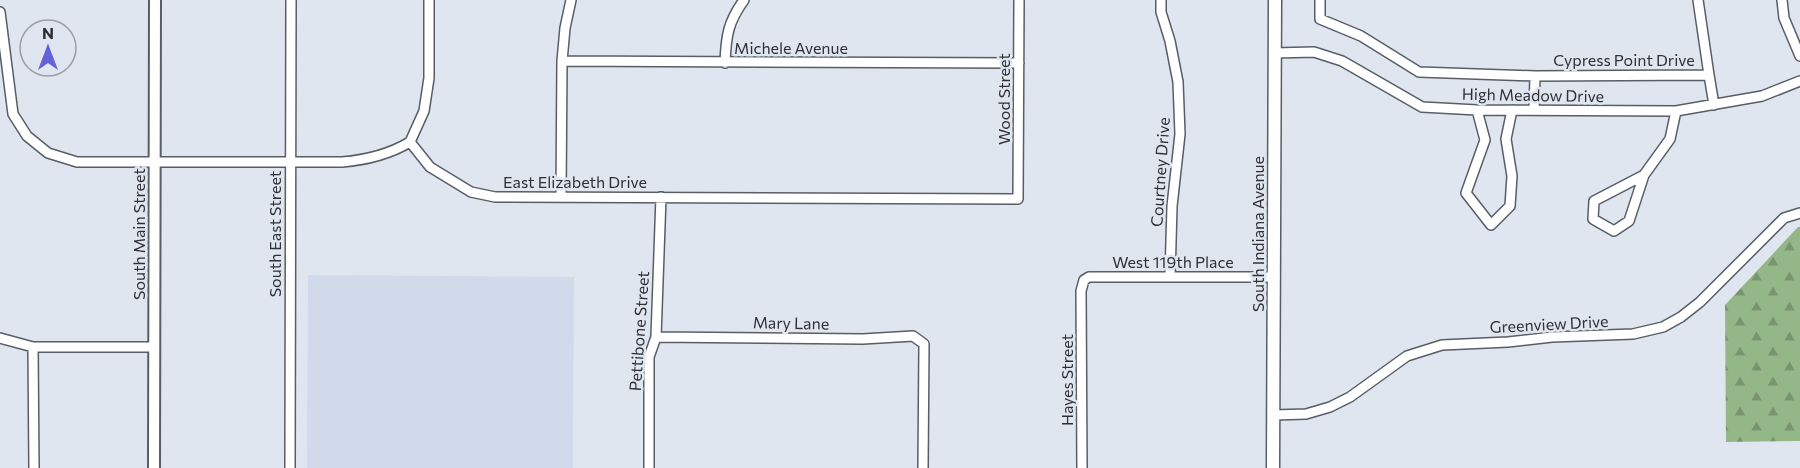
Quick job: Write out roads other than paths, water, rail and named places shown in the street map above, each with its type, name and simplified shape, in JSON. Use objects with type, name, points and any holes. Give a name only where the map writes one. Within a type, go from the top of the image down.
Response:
[{"type":"main road","name":"South Indiana Avenue","points":[[1274,468],[1275,0]]},
{"type":"street","name":"South Main Street","points":[[154,468],[155,0]]},
{"type":"street","name":"South East Street","points":[[290,468],[291,0]]},
{"type":"street","points":[[0,12],[13,114],[27,136],[48,153],[77,162],[342,162],[367,160],[391,153],[410,142],[424,111],[429,78],[429,0]]},
{"type":"street","points":[[561,196],[562,61],[565,28],[571,0]]},
{"type":"street","points":[[725,63],[726,37],[732,16],[744,0]]},
{"type":"street","name":"Wood Street","points":[[1018,199],[1019,0]]},
{"type":"street","name":"Courtney Drive","points":[[1161,0],[1161,12],[1170,41],[1178,82],[1179,103],[1180,134],[1172,206],[1170,277]]},
{"type":"street","name":"Cypress Point Drive","points":[[1320,0],[1320,19],[1361,36],[1419,72],[1535,76],[1708,75],[1698,0]]},
{"type":"street","points":[[1782,0],[1784,18],[1800,56]]},
{"type":"street","name":"High Meadow Drive","points":[[1274,53],[1314,52],[1342,61],[1422,107],[1477,110],[1676,111],[1762,96],[1800,81]]},
{"type":"street","name":"Michele Avenue","points":[[562,61],[1019,63]]},
{"type":"street","points":[[1708,75],[1714,105]]},
{"type":"street","name":"Cypress Point Drive","points":[[1534,110],[1535,76]]},
{"type":"street","points":[[1477,110],[1485,140],[1466,193],[1491,225],[1510,206],[1512,176],[1506,139],[1512,110]]},
{"type":"street","points":[[1644,175],[1594,201],[1593,219],[1614,231],[1629,221],[1644,175],[1670,139],[1676,111]]},
{"type":"street","name":"East Elizabeth Drive","points":[[410,142],[430,167],[471,192],[495,197],[1018,199]]},
{"type":"street","name":"Pettibone Street","points":[[649,468],[649,357],[656,337],[661,197]]},
{"type":"street","name":"Greenview Drive","points":[[1274,415],[1306,414],[1330,407],[1350,397],[1407,356],[1442,345],[1633,334],[1663,327],[1700,302],[1784,218],[1800,213]]},
{"type":"street","name":"West 119th Place","points":[[1082,291],[1084,280],[1089,277],[1275,277]]},
{"type":"street","name":"Hayes Street","points":[[1082,291],[1082,468]]},
{"type":"street","name":"Mary Lane","points":[[656,337],[863,339],[913,336],[924,344],[923,468]]},
{"type":"street","points":[[0,338],[33,347],[154,347]]},
{"type":"street","points":[[33,347],[34,468]]}]
